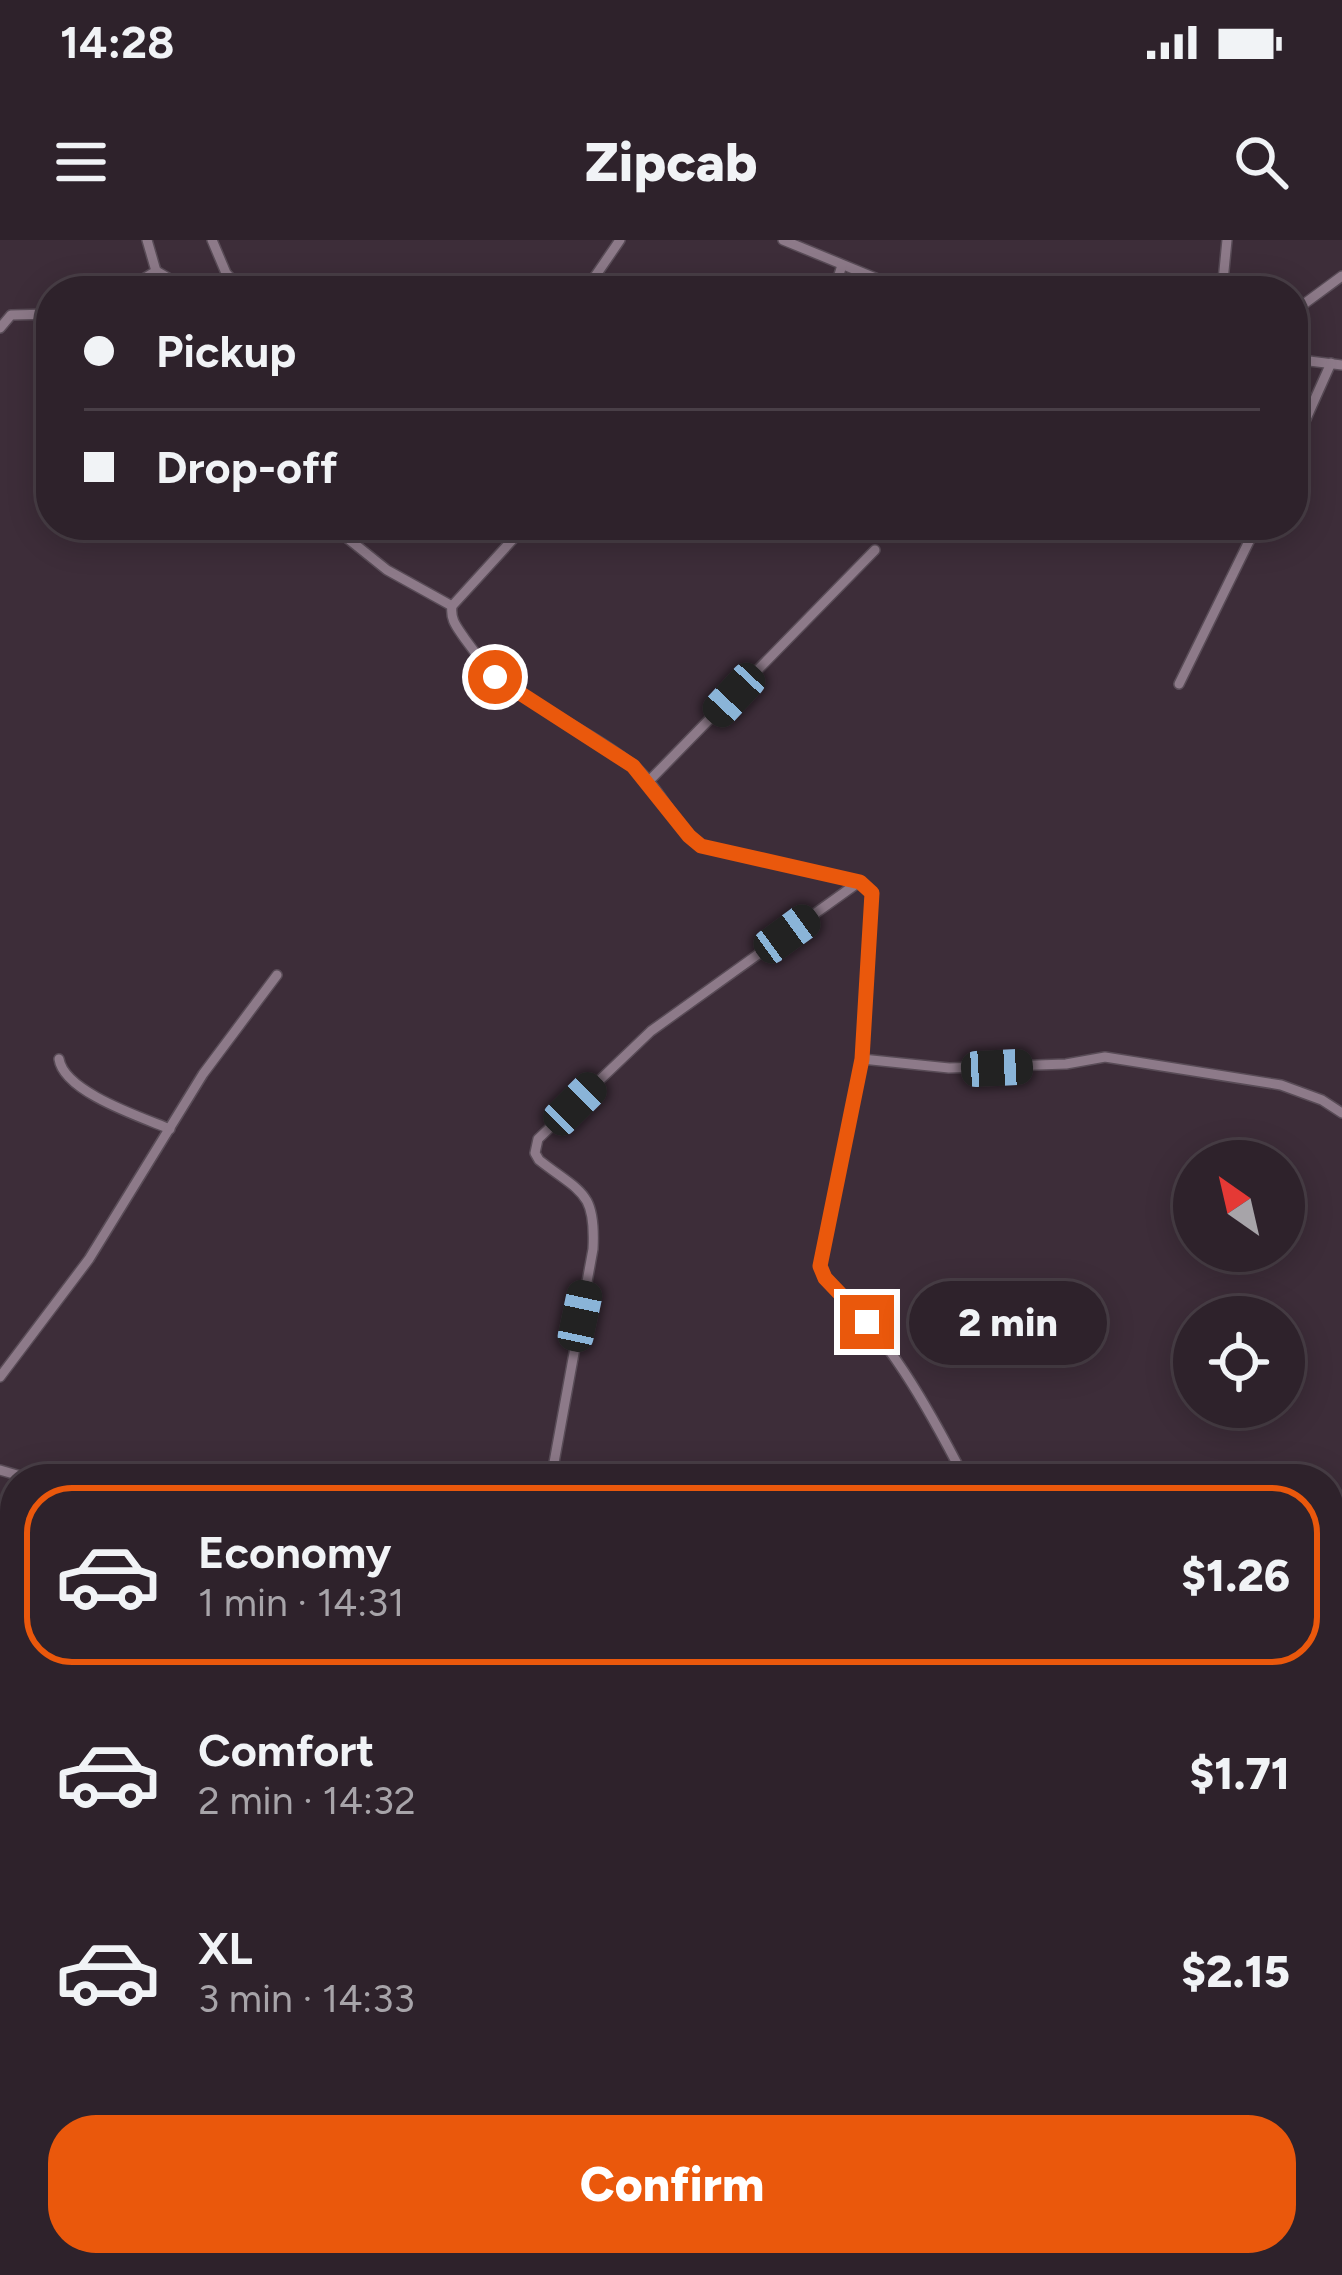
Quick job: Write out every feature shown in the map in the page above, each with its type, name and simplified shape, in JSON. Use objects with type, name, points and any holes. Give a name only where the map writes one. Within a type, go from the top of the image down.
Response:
[{"type":"street","points":[[146,240],[156,271],[165,276]]},
{"type":"street","points":[[212,240],[229,276]]},
{"type":"street","points":[[595,276],[620,240]]},
{"type":"street","points":[[784,240],[868,276]]},
{"type":"street","points":[[1223,276],[1227,240]]},
{"type":"street","points":[[839,276],[842,266]]},
{"type":"street","points":[[148,276],[156,271]]},
{"type":"street","points":[[1308,301],[1342,276]]},
{"type":"street","points":[[0,328],[11,315],[36,314]]},
{"type":"street","points":[[1308,419],[1336,364]]},
{"type":"street","points":[[350,540],[387,570],[452,606]]},
{"type":"street","points":[[512,540],[452,606],[454,622],[495,677],[633,766],[701,846],[860,882],[872,893],[862,1059],[821,1273],[899,1364],[957,1464]]},
{"type":"street","points":[[1179,683],[1250,540]]},
{"type":"street","points":[[648,782],[875,550]]},
{"type":"street","points":[[553,1464],[595,1216],[586,1196],[539,1160],[538,1139],[651,1031],[860,882]]},
{"type":"street","points":[[0,1377],[89,1259],[202,1074],[277,975]]},
{"type":"street","points":[[59,1059],[66,1076],[77,1084],[122,1110],[170,1129]]},
{"type":"street","points":[[862,1059],[949,1068],[1124,1059],[1281,1085],[1342,1113]]},
{"type":"route","points":[[495,677],[633,766],[701,846],[860,882],[872,893],[862,1059],[820,1266],[825,1278],[867,1322]]}]
